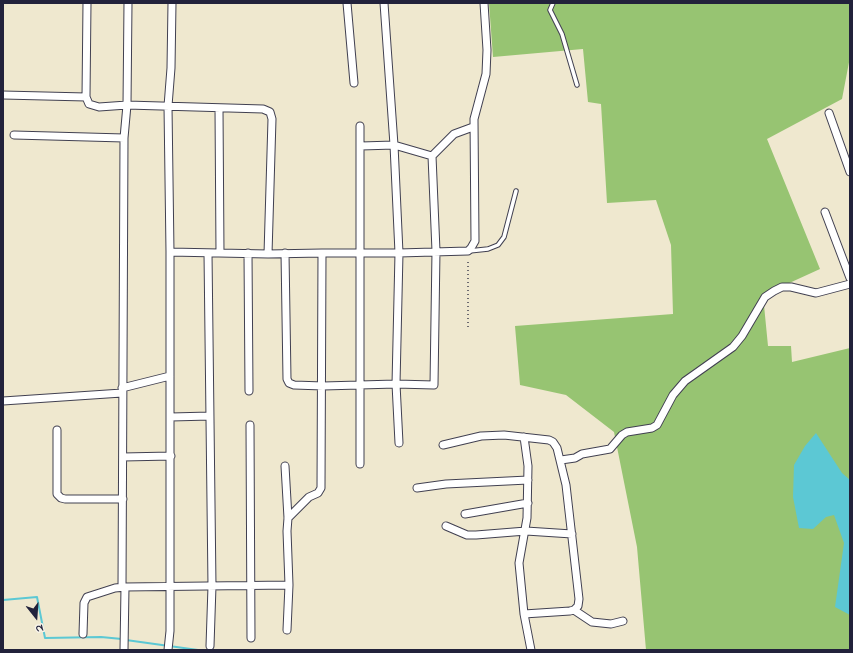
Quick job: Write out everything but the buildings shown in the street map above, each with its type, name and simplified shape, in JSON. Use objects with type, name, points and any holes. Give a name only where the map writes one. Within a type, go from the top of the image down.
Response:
[{"type":"street","points":[[86,3],[86,97],[89,104],[99,107],[127,105],[263,109],[270,112],[272,119],[268,254]]},
{"type":"street","points":[[124,643],[122,390],[124,138],[127,105],[128,3]]},
{"type":"street","points":[[168,648],[170,631],[171,417],[168,106],[171,68],[172,3]]},
{"type":"street","points":[[347,3],[354,82]]},
{"type":"street","points":[[384,3],[394,146],[399,253],[396,384],[398,443]]},
{"type":"street","points":[[170,252],[268,254],[468,251],[474,241],[473,127],[476,109],[486,74],[487,50],[484,3]]},
{"type":"street","points":[[3,95],[86,97]]},
{"type":"street","points":[[218,108],[220,253]]},
{"type":"street","points":[[829,113],[850,172]]},
{"type":"street","points":[[360,126],[360,464]]},
{"type":"street","points":[[285,253],[287,379],[289,383],[294,385],[323,386],[396,384],[434,385],[436,252],[432,156],[454,134],[473,127]]},
{"type":"street","points":[[14,135],[124,138]]},
{"type":"street","points":[[361,146],[394,146],[432,156]]},
{"type":"street","points":[[826,212],[850,278]]},
{"type":"street","points":[[208,253],[212,586],[210,646]]},
{"type":"street","points":[[248,253],[249,391]]},
{"type":"street","points":[[288,518],[309,497],[318,493],[321,488],[323,386],[322,253]]},
{"type":"street","points":[[561,460],[610,449],[622,435],[627,432],[652,428],[657,425],[673,395],[685,381],[733,347],[742,336],[764,297],[782,287],[791,287],[816,293],[850,284]]},
{"type":"street","points":[[3,401],[122,390],[170,376]]},
{"type":"street","points":[[171,417],[210,416]]},
{"type":"street","points":[[250,425],[252,638]]},
{"type":"street","points":[[57,430],[57,494],[61,498],[65,499],[123,499]]},
{"type":"street","points":[[443,445],[481,436],[504,435],[553,442],[557,448],[561,460],[566,485],[579,600],[578,606],[574,610]]},
{"type":"street","points":[[524,437],[528,466],[528,503],[526,531],[520,551],[519,563],[524,614],[531,650]]},
{"type":"street","points":[[123,457],[171,456]]},
{"type":"street","points":[[285,466],[288,518],[289,585],[287,630]]},
{"type":"street","points":[[417,488],[446,484],[528,480]]},
{"type":"street","points":[[464,514],[528,503]]},
{"type":"street","points":[[446,526],[467,534],[476,535],[526,531],[572,534]]},
{"type":"street","points":[[83,634],[84,603],[87,597],[124,587],[289,585]]},
{"type":"street","points":[[524,614],[574,610],[592,622],[611,624],[623,621]]},
{"type":"lane","points":[[553,3],[550,10],[562,34],[577,85]]},
{"type":"lane","points":[[468,251],[488,249],[498,245],[504,237],[516,191]]},
{"type":"path","points":[[468,251],[468,327]]},
{"type":"green space","points":[[489,3],[850,3],[850,57],[842,99],[767,139],[820,269],[763,295],[768,346],[791,346],[792,362],[850,348],[850,650],[646,650],[637,547],[614,432],[566,395],[520,385],[515,326],[673,314],[671,245],[656,200],[607,203],[601,104],[588,102],[583,49],[493,57]]},
{"type":"water","points":[[816,433],[842,473],[850,480],[850,615],[835,607],[844,543],[834,515],[826,517],[813,529],[799,528],[793,497],[794,465],[805,446]]},
{"type":"waterway","points":[[3,600],[37,597],[45,638],[101,637],[122,639]]},
{"type":"waterway","points":[[126,640],[198,650]]}]
